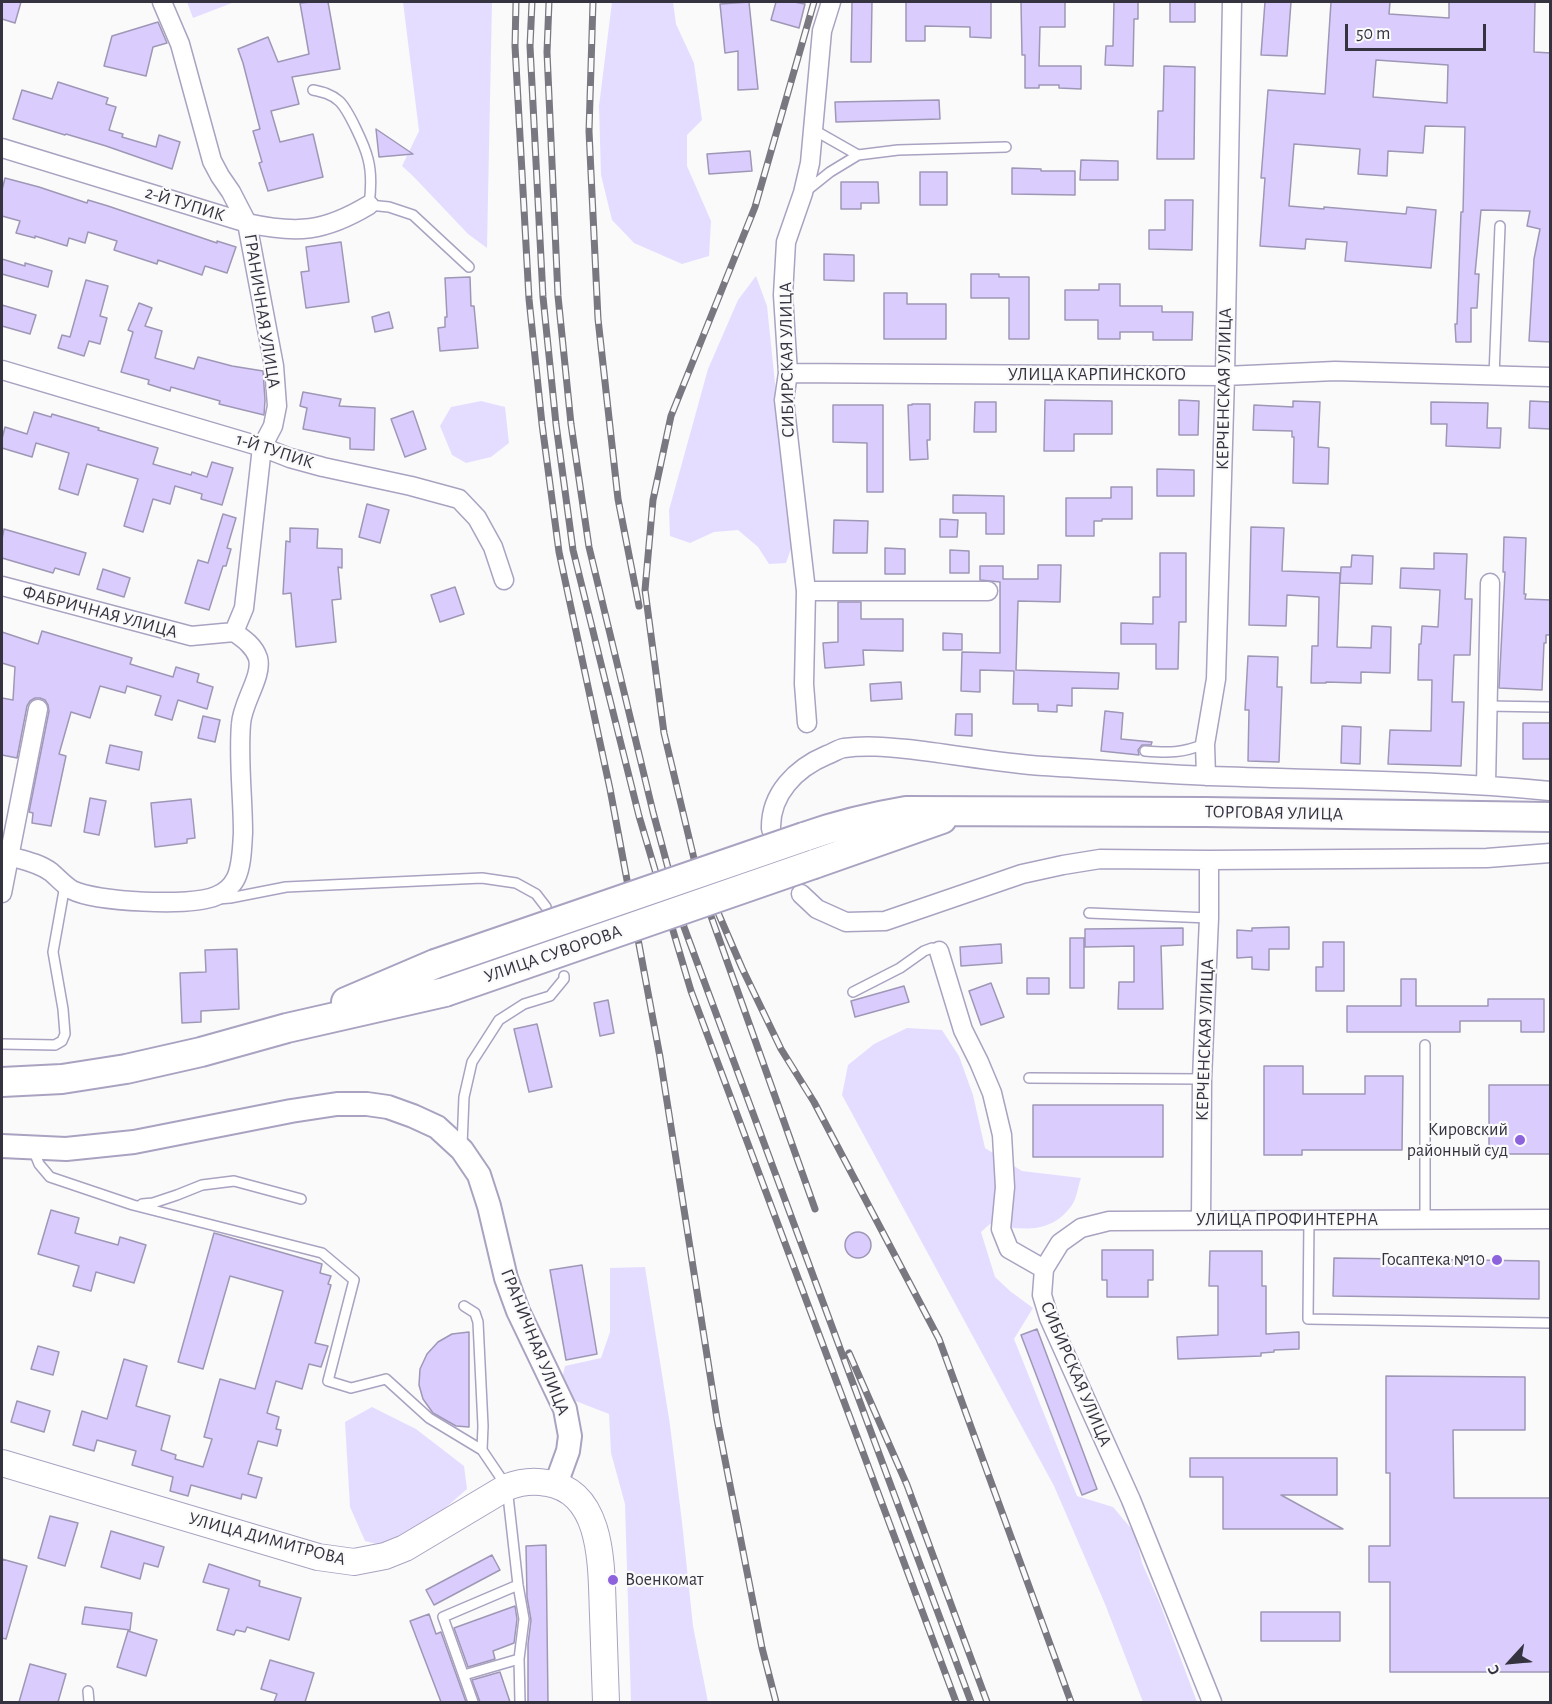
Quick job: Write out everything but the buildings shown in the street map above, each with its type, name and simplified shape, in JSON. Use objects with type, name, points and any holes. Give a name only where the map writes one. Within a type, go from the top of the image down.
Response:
[{"type":"main road","name":"ТОРГОВАЯ УЛИЦА","points":[[804,837],[835,825],[906,811],[1205,812],[1551,818]]},
{"type":"main road","name":"ТОРГОВАЯ УЛИЦА","points":[[814,864],[933,821],[960,814],[997,811]]},
{"type":"main road","name":"УЛИЦА СУВОРОВА","points":[[287,1028],[435,964],[804,837]]},
{"type":"main road","name":"УЛИЦА СУВОРОВА","points":[[2,1082],[62,1079],[126,1069],[201,1052],[287,1028],[445,992],[814,864]]},
{"type":"main road","name":"УЛИЦА ДИМИТРОВА","points":[[2,1463],[318,1557],[354,1562],[385,1556],[405,1548],[519,1482],[537,1481],[556,1484]]},
{"type":"main road","points":[[556,1484],[570,1492],[593,1522],[601,1556],[606,1702]]},
{"type":"street","name":"ГРАНИЧНАЯ УЛИЦА","points":[[162,2],[180,44],[212,161],[248,223],[274,366],[277,405],[273,426],[262,447],[244,608],[234,632]]},
{"type":"street","name":"СИБИРСКАЯ УЛИЦА","points":[[807,723],[804,684],[806,591],[784,400],[788,373],[783,295],[786,242],[803,193],[810,163],[822,31],[831,2]]},
{"type":"street","name":"КЕРЧЕНСКАЯ УЛИЦА","points":[[1206,776],[1205,744],[1216,679],[1226,376],[1232,2]]},
{"type":"street","name":"2-Й ТУПИК","points":[[2,148],[248,223],[277,229],[303,230],[329,225],[348,218],[369,205]]},
{"type":"street","name":"1-Й ТУПИК","points":[[2,370],[262,447],[290,458],[459,499],[477,518],[493,547],[504,580]]},
{"type":"street","name":"УЛИЦА КАРПИНСКОГО","points":[[788,373],[1226,376],[1335,371],[1551,377]]},
{"type":"street","points":[[1486,785],[1490,583]]},
{"type":"street","name":"ФАБРИЧНАЯ УЛИЦА","points":[[2,586],[191,636],[234,632]]},
{"type":"street","points":[[806,591],[988,591]]},
{"type":"street","points":[[9,856],[34,863],[50,871],[64,885],[87,896],[154,902],[205,900],[228,890],[236,878],[242,852],[241,722],[247,699],[259,672],[258,660],[253,647],[234,632]]},
{"type":"street","points":[[2,893],[38,709]]},
{"type":"street","points":[[771,829],[775,804],[783,788],[797,772],[842,748],[874,746],[945,753],[1006,764],[1206,776],[1486,785],[1551,791]]},
{"type":"street","points":[[801,894],[817,909],[846,922],[885,921],[1022,874],[1063,864],[1100,859],[1487,858],[1551,853]]},
{"type":"street","name":"КЕРЧЕНСКАЯ УЛИЦА","points":[[1201,1220],[1202,1078],[1209,918],[1209,860]]},
{"type":"street","points":[[939,951],[963,1030],[992,1092],[1002,1135],[1005,1187],[1001,1229],[1009,1249],[1044,1269]]},
{"type":"street","name":"ГРАНИЧНАЯ УЛИЦА","points":[[2,1146],[66,1149],[134,1142],[337,1104],[388,1107],[437,1127],[462,1150],[479,1175],[489,1206],[506,1278],[518,1311],[565,1409],[570,1436],[568,1451],[556,1484]]},
{"type":"street","name":"УЛИЦА ПРОФИНТЕРНА","points":[[1044,1269],[1060,1243],[1081,1228],[1109,1221],[1551,1219]]},
{"type":"street","name":"СИБИРСКАЯ УЛИЦА","points":[[1044,1269],[1042,1295],[1049,1318],[1131,1500],[1212,1702]]},
{"type":"lane","points":[[314,90],[330,94],[341,103],[354,125],[368,158],[371,187],[369,205],[389,207],[413,215],[469,267]]},
{"type":"lane","points":[[814,130],[858,155]]},
{"type":"lane","points":[[803,193],[830,172],[858,155],[898,150],[1006,147]]},
{"type":"lane","points":[[1494,376],[1500,226]]},
{"type":"lane","points":[[1486,706],[1551,707]]},
{"type":"lane","points":[[1145,751],[1181,752],[1205,744]]},
{"type":"lane","points":[[205,900],[286,888],[482,878],[516,883],[536,894],[546,907]]},
{"type":"lane","points":[[2,1044],[55,1044],[62,1041],[65,1034],[53,952],[64,885]]},
{"type":"lane","points":[[1089,913],[1209,918]]},
{"type":"lane","points":[[853,992],[900,968],[924,951],[932,948],[939,951]]},
{"type":"lane","points":[[462,1150],[464,1097],[472,1062],[499,1020],[524,1004],[550,996],[564,976]]},
{"type":"lane","points":[[1425,1046],[1425,1219]]},
{"type":"lane","points":[[1029,1078],[1202,1078]]},
{"type":"lane","points":[[33,1148],[39,1164],[50,1178],[133,1205],[322,1253],[354,1280],[328,1381],[351,1388],[386,1378],[429,1418],[482,1450],[507,1487],[524,1618],[519,1659],[520,1702]]},
{"type":"lane","points":[[133,1205],[153,1203],[202,1185],[234,1181],[301,1199]]},
{"type":"lane","points":[[1309,1220],[1308,1319],[1551,1323]]},
{"type":"lane","points":[[464,1306],[475,1313],[478,1322],[482,1450]]},
{"type":"lane","points":[[473,1702],[443,1617],[518,1585]]},
{"type":"lane","points":[[464,1675],[519,1659]]},
{"type":"lane","points":[[88,1691],[89,1702]]},
{"type":"shaded area","points":[[187,2],[231,2],[232,3],[193,18]]},
{"type":"shaded area","points":[[403,2],[492,2],[487,248],[468,234],[402,166],[419,131]]},
{"type":"shaded area","points":[[612,2],[673,2],[676,24],[694,63],[702,120],[687,135],[687,166],[711,221],[709,256],[682,264],[634,243],[612,220],[601,175],[599,106]]},
{"type":"shaded area","points":[[756,276],[767,306],[792,546],[786,563],[769,564],[758,547],[738,530],[714,532],[690,543],[670,536],[669,510],[708,369],[738,300]]},
{"type":"shaded area","points":[[481,401],[505,407],[509,443],[491,457],[466,463],[452,455],[440,426],[451,407]]},
{"type":"shaded area","points":[[907,1028],[942,1030],[959,1056],[973,1095],[985,1148],[1022,1171],[1081,1178],[1072,1205],[1055,1221],[1045,1226],[1024,1229],[990,1224],[981,1232],[995,1277],[1033,1308],[1014,1339],[1077,1496],[1113,1507],[1135,1533],[1142,1563],[1159,1601],[1197,1702],[1143,1702],[1105,1604],[1054,1486],[842,1095],[848,1065],[874,1044]]},
{"type":"shaded area","points":[[645,1267],[670,1425],[693,1626],[708,1702],[631,1702],[625,1504],[611,1453],[609,1414],[573,1400],[562,1379],[565,1366],[601,1358],[610,1332],[610,1268]]},
{"type":"shaded area","points":[[372,1407],[416,1429],[464,1466],[467,1489],[421,1529],[385,1546],[365,1541],[350,1507],[345,1422]]},
{"type":"railway","points":[[516,2],[515,46],[529,299],[542,424],[559,552],[610,789],[660,1057],[717,1419],[762,1648],[776,1702]]},
{"type":"railway","points":[[532,2],[530,46],[543,297],[556,424],[573,550],[605,680],[639,816],[691,991],[956,1702]]},
{"type":"railway","points":[[549,2],[547,52],[558,296],[571,424],[589,547],[653,812],[684,927],[971,1702]]},
{"type":"railway","points":[[593,2],[589,131],[598,319],[618,499],[639,606]]},
{"type":"railway","points":[[814,2],[755,207],[671,416],[653,500],[645,590],[664,733],[701,888],[815,1209]]},
{"type":"railway","points":[[716,908],[781,1049],[814,1102],[939,1339],[1071,1702]]},
{"type":"railway","points":[[849,1353],[907,1485],[987,1702]]},
{"type":"place","name":"Кировский районный суд","points":[[1520,1140]]},
{"type":"place","name":"Госаптека №10","points":[[1497,1260]]},
{"type":"place","name":"Военкомат","points":[[613,1580]]}]
